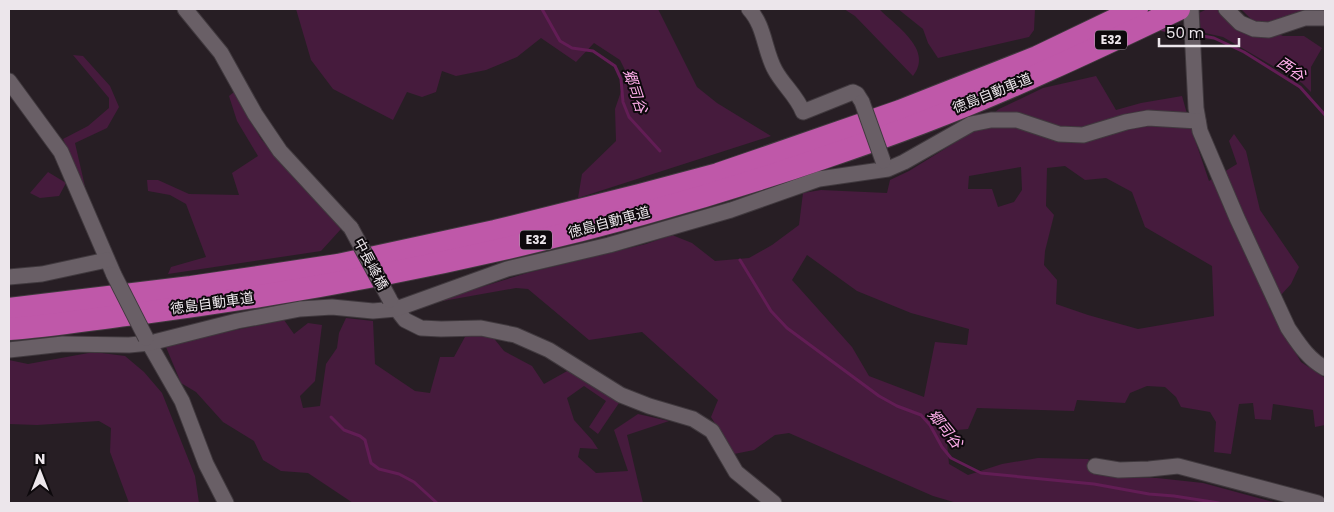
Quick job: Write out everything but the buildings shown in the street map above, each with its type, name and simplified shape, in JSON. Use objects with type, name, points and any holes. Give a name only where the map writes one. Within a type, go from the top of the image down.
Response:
[{"type":"highway","name":"徳島自動車道","points":[[9,330],[193,306],[327,285],[494,251],[725,190],[906,128],[1040,64],[1137,9]]},
{"type":"highway","name":"徳島自動車道","points":[[9,309],[191,287],[338,265],[495,231],[630,198],[718,174],[900,110],[1040,64],[1179,9]]},
{"type":"street","name":"中長峰橋","points":[[186,9],[221,53],[255,114],[280,151],[351,228],[393,305]]},
{"type":"street","points":[[749,9],[754,14],[762,31],[775,70],[799,102],[803,112],[853,92],[857,94],[862,102],[886,165]]},
{"type":"street","points":[[1191,9],[1197,115],[1208,152],[1288,328],[1302,350],[1317,364],[1325,368]]},
{"type":"street","points":[[1226,9],[1240,23],[1254,29],[1269,30],[1305,18],[1325,18]]},
{"type":"street","points":[[9,81],[61,152],[114,275],[182,401],[206,464],[226,503]]},
{"type":"street","points":[[9,350],[63,344],[128,345],[300,309],[332,307],[373,311],[507,269],[619,243],[731,210],[819,179],[904,162],[971,124],[991,120],[1017,120],[1059,134],[1082,135],[1126,122],[1148,118],[1197,115]]},
{"type":"street","points":[[9,277],[42,274],[107,260]]},
{"type":"street","points":[[393,305],[405,320],[421,328],[481,328],[515,335],[549,350],[621,395],[649,406],[693,419],[712,431],[736,472],[774,503]]},
{"type":"street","points":[[1095,466],[1119,470],[1178,466],[1318,503]]},
{"type":"shaded area","points":[[296,9],[658,9],[697,87],[717,103],[771,136],[578,198],[582,174],[616,141],[615,109],[627,74],[620,60],[594,43],[576,62],[541,38],[517,57],[486,70],[456,76],[442,71],[436,92],[422,97],[407,92],[393,120],[333,89],[311,60]]},
{"type":"shaded area","points":[[844,9],[879,9],[903,31],[916,48],[919,57],[918,66],[913,76],[855,16]]},
{"type":"shaded area","points":[[898,9],[1035,9],[1034,30],[1029,37],[938,58],[928,43],[923,29]]},
{"type":"shaded area","points":[[1207,9],[1221,9],[1283,36],[1304,36],[1322,48],[1311,67],[1311,92],[1302,83],[1223,37],[1201,32],[1199,13]]},
{"type":"shaded area","points":[[1241,9],[1325,9],[1325,15],[1264,25],[1252,20]]},
{"type":"shaded area","points":[[73,55],[83,56],[110,86],[119,107],[107,128],[75,143],[86,191],[63,139],[88,126],[109,108],[109,98]]},
{"type":"shaded area","points":[[1096,76],[1116,110],[1141,103],[1182,96],[1209,181],[1237,164],[1229,141],[1234,134],[1246,151],[1260,210],[1299,267],[1291,284],[1269,308],[1301,362],[1325,378],[1325,425],[1315,427],[1313,410],[1273,404],[1271,420],[1255,419],[1253,403],[1239,404],[1231,454],[1214,452],[1216,422],[1210,412],[1181,407],[1176,397],[1165,387],[1147,386],[1130,393],[1125,403],[1077,400],[1074,411],[977,408],[968,429],[946,431],[949,464],[968,475],[1002,464],[1038,458],[1088,459],[1111,477],[1157,478],[1203,483],[1277,503],[957,503],[933,496],[789,433],[775,435],[754,450],[734,454],[711,417],[718,400],[642,332],[589,340],[528,289],[516,288],[426,304],[527,273],[646,244],[672,235],[692,243],[715,261],[749,258],[772,245],[799,225],[803,193],[821,190],[887,193],[890,180],[909,171],[964,137],[999,109],[1043,88]],"holes":[[[1065,166],[1085,180],[1106,178],[1132,192],[1145,227],[1212,266],[1214,316],[1138,329],[1056,304],[1057,280],[1044,265],[1045,251],[1054,215],[1046,206],[1047,168]],[[1021,167],[1022,190],[1014,202],[998,207],[992,189],[968,189],[969,176]],[[807,255],[857,291],[911,313],[969,329],[967,345],[935,342],[924,397],[869,376],[852,347],[792,280]]]},
{"type":"shaded area","points":[[234,92],[261,139],[341,229],[321,251],[168,274],[171,267],[206,257],[186,204],[170,195],[148,191],[147,180],[158,180],[189,194],[239,195],[232,173],[258,156],[237,121],[229,96]]},
{"type":"shaded area","points":[[48,172],[66,183],[59,196],[40,198],[30,193]]},
{"type":"shaded area","points":[[346,318],[373,321],[375,364],[415,391],[430,393],[440,357],[454,357],[466,335],[492,336],[504,351],[532,366],[544,384],[569,370],[619,403],[598,434],[589,427],[606,401],[584,386],[567,398],[574,420],[598,449],[580,448],[578,457],[596,473],[628,471],[614,430],[638,414],[669,421],[627,435],[643,503],[353,503],[308,473],[281,471],[263,460],[254,441],[223,422],[196,392],[181,383],[166,347],[284,320],[294,334],[308,323],[322,325],[315,381],[300,396],[303,408],[320,406],[326,364],[337,348],[339,333]]},
{"type":"shaded area","points":[[94,352],[125,356],[144,372],[162,393],[195,476],[199,503],[129,503],[110,452],[111,428],[99,421],[37,425],[9,424],[9,360],[28,364]]},
{"type":"waterway","name":"郷司谷","points":[[542,9],[560,41],[572,48],[593,51],[615,66],[621,79],[623,102],[629,117],[660,151]]},
{"type":"waterway","name":"西谷","points":[[1158,29],[1189,34]]},
{"type":"waterway","name":"西谷","points":[[1197,35],[1214,38],[1244,52],[1300,87],[1325,115]]},
{"type":"waterway","name":"郷司谷","points":[[740,260],[771,311],[787,328],[879,396],[897,406],[921,415],[930,425],[942,447],[951,458],[981,473],[1094,484],[1149,494],[1219,503]]},
{"type":"waterway","points":[[331,417],[344,430],[365,440],[371,463],[379,469],[399,474],[414,482],[437,503]]}]
